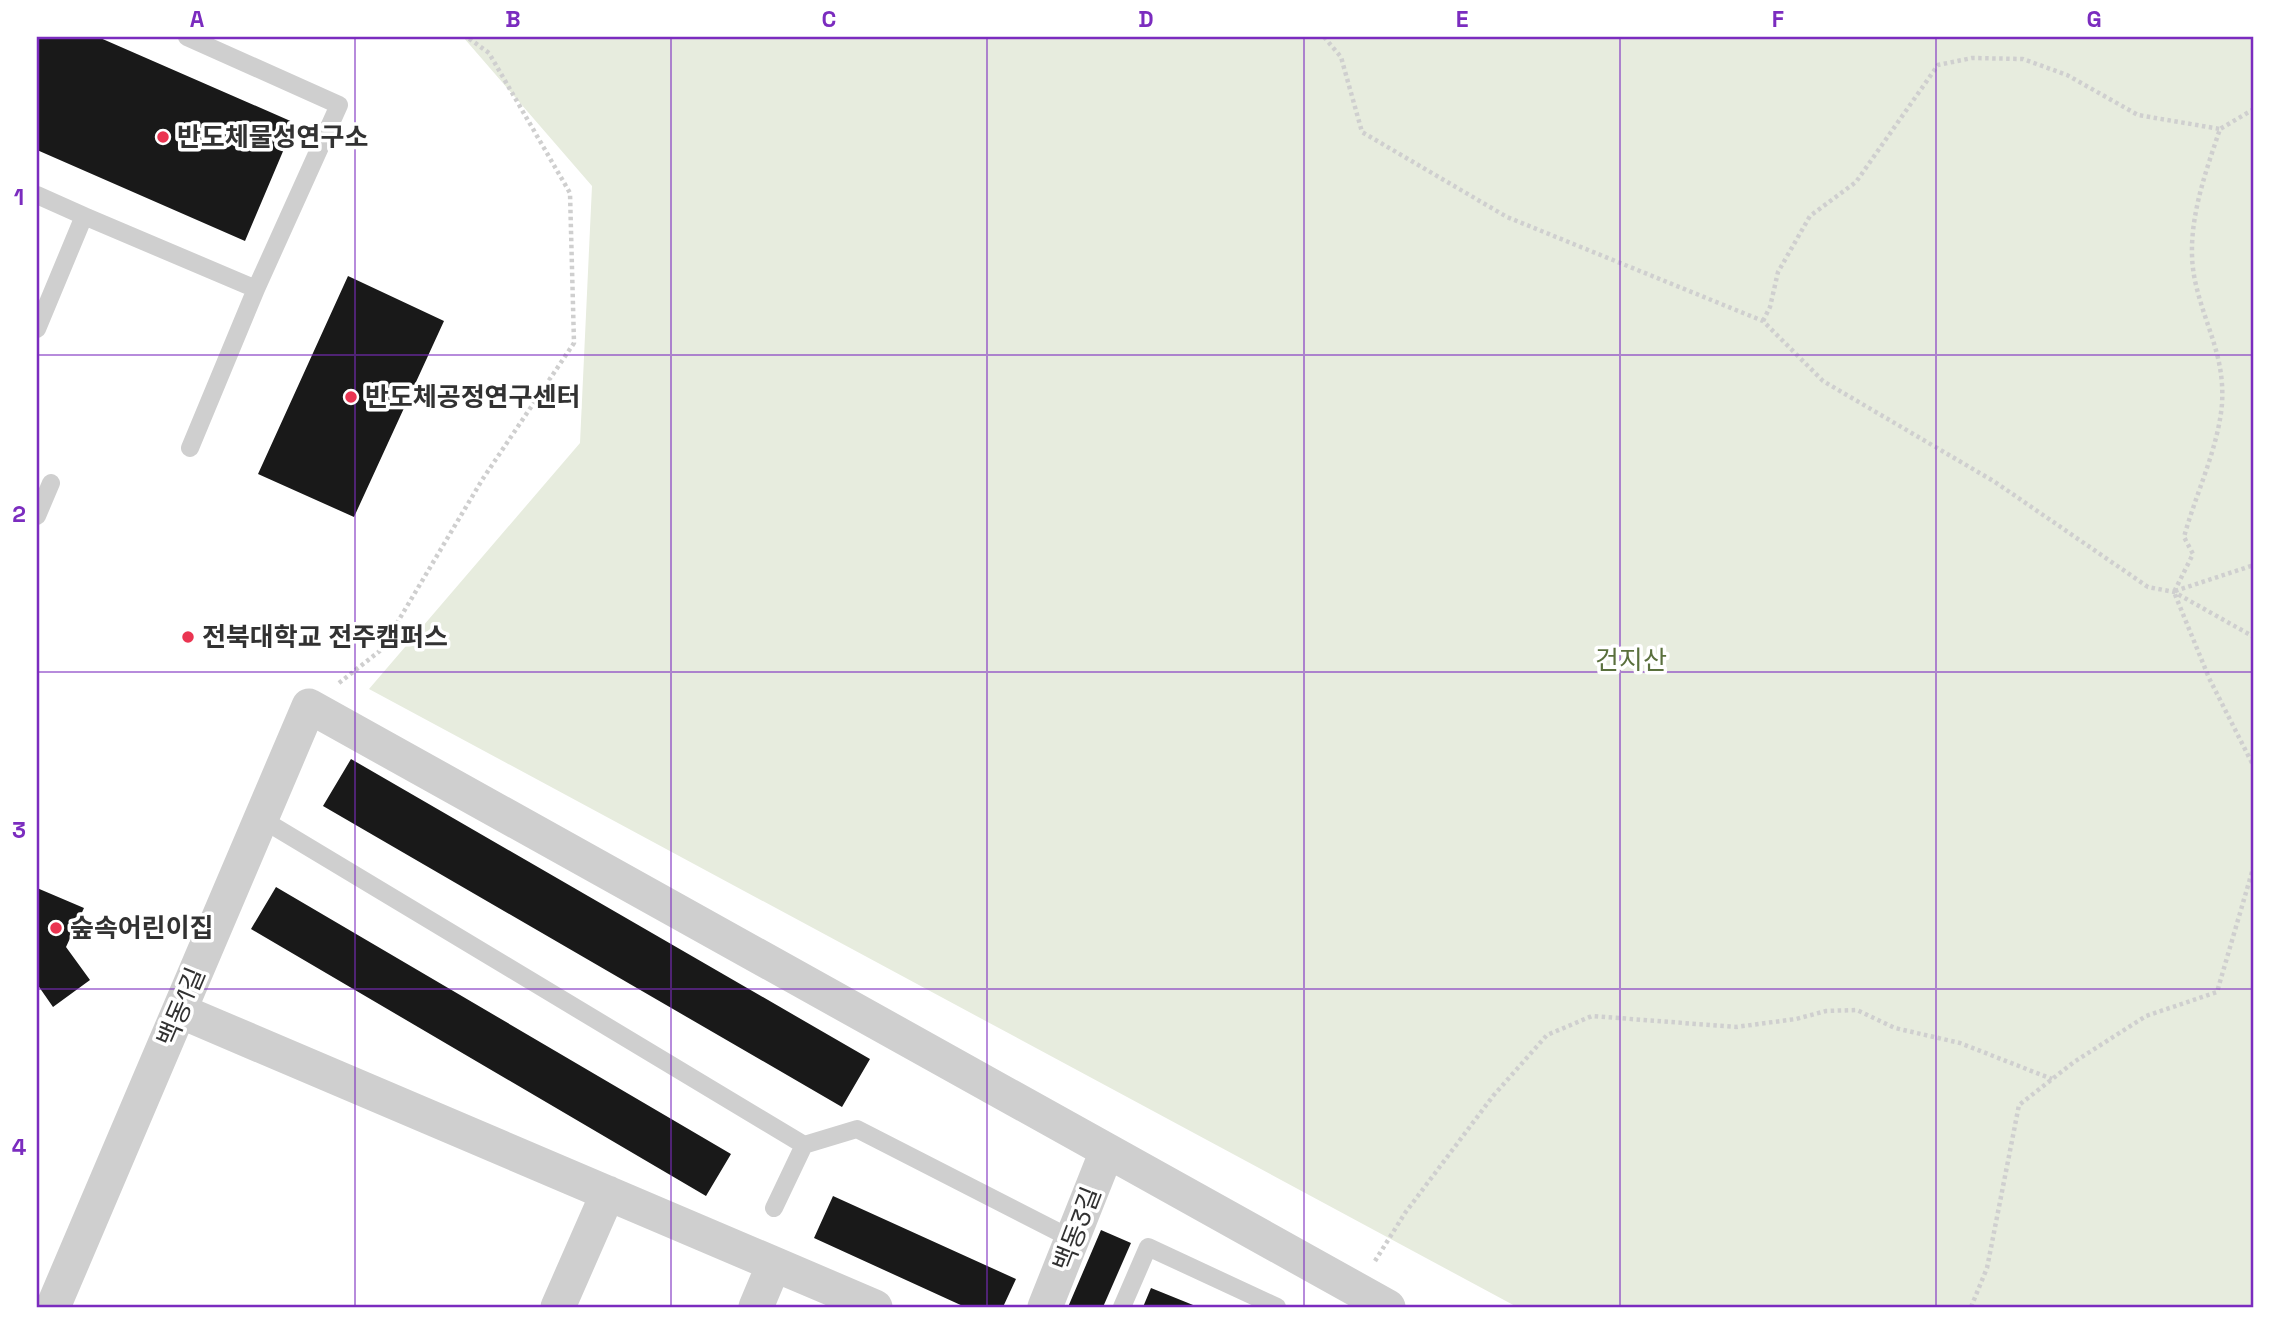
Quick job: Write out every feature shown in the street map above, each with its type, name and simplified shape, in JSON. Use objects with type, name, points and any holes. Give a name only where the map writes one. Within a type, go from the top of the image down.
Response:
[{"type":"street","name":"백동1길","points":[[53,1307],[309,706]]},
{"type":"street","points":[[309,706],[1388,1307]]},
{"type":"street","points":[[180,1010],[875,1307]]},
{"type":"street","name":"백동3길","points":[[1045,1307],[1074,1240],[1107,1151]]},
{"type":"street","points":[[558,1307],[608,1193]]},
{"type":"street","points":[[756,1307],[774,1264]]},
{"type":"lane","points":[[187,37],[339,105],[256,289],[190,448]]},
{"type":"lane","points":[[37,195],[256,289]]},
{"type":"lane","points":[[37,329],[84,216]]},
{"type":"lane","points":[[37,516],[51,483]]},
{"type":"lane","points":[[260,818],[804,1144],[857,1129],[1074,1240]]},
{"type":"lane","points":[[774,1208],[804,1144]]},
{"type":"lane","points":[[1122,1307],[1148,1247],[1277,1307]]},
{"type":"path","points":[[309,706],[381,650],[482,480],[574,343],[570,193],[489,53],[467,37]]},
{"type":"path","points":[[1324,37],[1341,57],[1362,132],[1507,217],[1763,321],[1823,381],[1995,482],[2148,587],[2174,592],[2254,637]]},
{"type":"path","points":[[1763,321],[1770,307],[1778,272],[1810,216],[1856,181],[1938,65],[1972,58],[2024,59],[2067,75],[2138,115],[2220,129],[2254,109]]},
{"type":"path","points":[[2220,129],[2202,181],[2193,232],[2196,284],[2219,361],[2222,405],[2212,453],[2196,493],[2184,537],[2193,554],[2174,592],[2209,678],[2254,768]]},
{"type":"path","points":[[2174,592],[2254,565]]},
{"type":"path","points":[[1971,1307],[1987,1268],[2019,1105],[2052,1079],[2146,1016],[2217,992],[2254,865]]},
{"type":"path","points":[[1358,1289],[1405,1213],[1493,1096],[1547,1035],[1592,1016],[1736,1027],[1796,1019],[1826,1011],[1857,1010],[1895,1028],[1960,1043],[2052,1079]]},
{"type":"green space","name":"건지산","points":[[463,37],[2254,37],[2254,1307],[1517,1307],[369,689],[580,443],[592,186]]},
{"type":"building","name":"반도체물성연구소","points":[[37,37],[98,37],[295,123],[245,241],[37,150]]},
{"type":"building","name":"반도체공정연구센터","points":[[348,276],[444,321],[354,517],[258,474]]},
{"type":"building","points":[[351,759],[870,1059],[842,1107],[323,806]]},
{"type":"building","points":[[276,887],[731,1154],[706,1196],[251,929]]},
{"type":"building","name":"숲속어린이집","points":[[37,888],[84,908],[66,947],[90,980],[53,1007],[37,984]]},
{"type":"building","points":[[833,1196],[1016,1279],[1003,1307],[965,1307],[814,1238]]},
{"type":"building","points":[[1101,1230],[1131,1243],[1103,1307],[1068,1307]]},
{"type":"building","points":[[1151,1288],[1198,1307],[1143,1307]]},
{"type":"place","name":"반도체물성연구소","points":[[163,137]]},
{"type":"place","name":"반도체공정연구센터","points":[[351,397]]},
{"type":"place","name":"전북대학교 전주캠퍼스","points":[[188,637]]},
{"type":"place","name":"숲속어린이집","points":[[56,928]]}]
